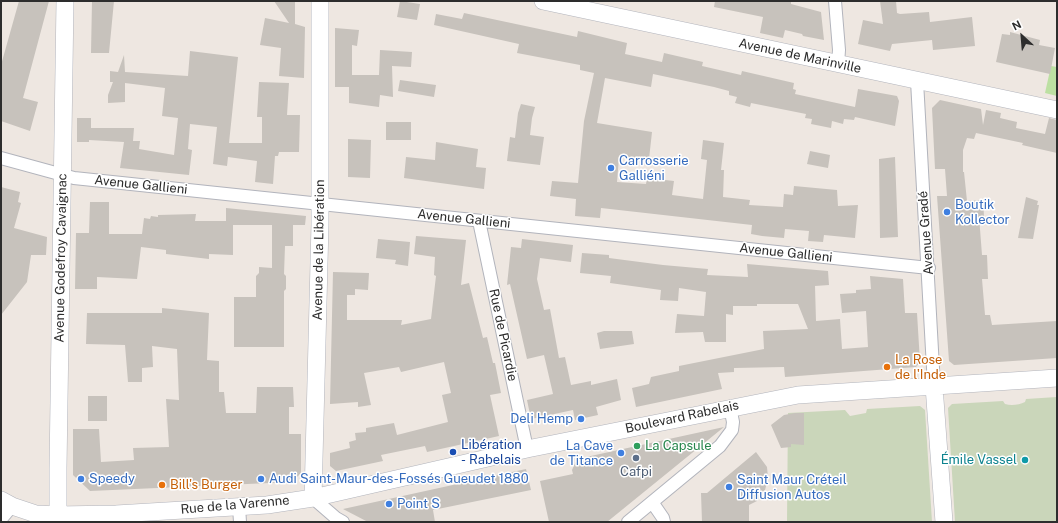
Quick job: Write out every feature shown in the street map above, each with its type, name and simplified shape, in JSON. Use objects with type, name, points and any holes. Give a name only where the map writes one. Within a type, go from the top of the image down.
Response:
[{"type":"main road","name":"Avenue Godefroy Cavaignac","points":[[59,519],[65,1]]},
{"type":"main road","name":"Avenue de la Libération","points":[[313,498],[320,204],[320,1]]},
{"type":"main road","name":"Avenue de Marinville","points":[[543,1],[1057,110]]},
{"type":"main road","name":"Boulevard Rabelais","points":[[313,498],[527,449],[730,407],[798,395],[1057,378]]},
{"type":"main road","points":[[934,386],[944,522]]},
{"type":"main road","name":"Rue de la Varenne","points":[[5,508],[59,519],[239,515],[313,498]]},
{"type":"street","points":[[835,1],[839,50],[838,64]]},
{"type":"street","name":"Avenue Gradé","points":[[917,81],[929,268],[934,386]]},
{"type":"street","name":"Avenue Gallieni","points":[[1,158],[74,178],[929,268]]},
{"type":"street","name":"Rue de Picardie","points":[[479,221],[527,449]]},
{"type":"street","points":[[628,522],[720,446],[732,430],[730,407]]},
{"type":"street","points":[[313,498],[343,522]]},
{"type":"street","points":[[652,502],[663,518],[664,522]]},
{"type":"green space","points":[[1051,66],[1057,67],[1057,96],[1045,93]]},
{"type":"green space","points":[[1057,397],[1057,522],[955,522],[948,408],[952,404],[1003,401],[1005,404],[1015,405],[1025,402],[1026,399]]},
{"type":"green space","points":[[920,406],[925,410],[932,522],[787,522],[788,413],[845,410],[850,416],[866,413],[867,409]]},
{"type":"building","points":[[19,1],[49,1],[23,98],[38,102],[30,131],[1,121],[1,65]]},
{"type":"building","points":[[92,1],[114,1],[109,53],[91,53]]},
{"type":"building","points":[[274,1],[295,1],[295,24],[305,27],[304,78],[279,76],[281,48],[260,45],[265,18],[289,23]]},
{"type":"building","points":[[400,1],[420,4],[417,20],[397,17]]},
{"type":"building","points":[[715,1],[791,1],[791,4],[821,12],[824,40],[803,36],[802,34],[785,30],[783,38],[760,33],[763,17],[714,7]]},
{"type":"building","points":[[880,1],[896,1],[897,13],[900,14],[929,12],[930,22],[972,17],[975,46],[933,50],[932,40],[892,44],[890,51],[858,44],[863,20],[883,24]]},
{"type":"building","points":[[464,13],[577,37],[578,31],[627,43],[625,54],[662,62],[664,53],[703,62],[702,66],[741,75],[742,71],[794,83],[793,89],[796,90],[795,94],[855,107],[858,89],[897,96],[899,101],[895,126],[855,117],[854,120],[844,119],[843,124],[832,121],[831,128],[811,124],[812,119],[805,118],[806,114],[751,103],[750,107],[735,103],[737,97],[729,95],[729,91],[714,87],[653,74],[651,87],[605,78],[597,123],[652,132],[649,159],[619,157],[617,182],[646,184],[647,178],[674,181],[672,195],[703,199],[707,160],[701,159],[703,140],[724,143],[721,170],[724,170],[723,197],[750,200],[749,205],[783,207],[784,194],[793,195],[794,186],[837,190],[838,206],[858,205],[855,238],[824,235],[823,242],[808,241],[809,231],[785,229],[784,238],[762,236],[751,234],[752,225],[601,208],[600,218],[575,216],[576,199],[550,196],[552,181],[578,183],[584,121],[594,73],[580,70],[580,65],[517,53],[519,44],[434,25],[436,14],[462,19]]},
{"type":"building","points":[[335,28],[359,30],[357,46],[352,45],[352,75],[379,75],[380,50],[412,52],[411,67],[392,66],[393,97],[380,95],[379,107],[349,103],[349,87],[335,87]]},
{"type":"building","points":[[1010,32],[1040,40],[1039,45],[1055,48],[1050,74],[996,62],[1002,34],[1010,35]]},
{"type":"building","points":[[190,51],[238,57],[229,143],[262,143],[262,117],[257,117],[259,82],[289,83],[287,115],[300,115],[299,152],[279,152],[278,156],[275,156],[273,184],[255,182],[257,161],[228,157],[227,166],[213,164],[217,127],[190,124],[188,149],[192,150],[189,175],[120,168],[124,142],[89,140],[89,142],[77,142],[77,118],[91,118],[91,128],[134,128],[133,141],[140,141],[139,149],[174,155],[178,118],[162,116],[165,88],[125,83],[125,102],[108,103],[108,95],[113,82],[110,82],[110,71],[118,72],[124,55],[125,72],[188,76]]},
{"type":"building","points":[[400,80],[436,85],[434,97],[398,91]]},
{"type":"building","points":[[940,100],[981,109],[983,125],[986,110],[1001,113],[1000,118],[1017,122],[1016,128],[1045,134],[1049,118],[1057,120],[1057,153],[1022,145],[1023,143],[976,133],[974,139],[967,138],[963,150],[963,172],[967,201],[983,200],[984,216],[979,216],[982,255],[987,255],[988,279],[982,279],[985,315],[990,315],[992,325],[1057,321],[1057,358],[954,365],[949,361],[937,196],[947,196],[945,169],[935,169],[932,108]]},
{"type":"building","points":[[521,104],[535,107],[530,135],[544,137],[540,165],[507,161],[510,137],[515,138],[518,113]]},
{"type":"building","points":[[386,122],[411,122],[411,140],[386,140]]},
{"type":"building","points":[[348,139],[371,140],[370,178],[348,177]]},
{"type":"building","points":[[436,142],[478,149],[476,167],[486,168],[484,189],[404,178],[406,157],[435,160]]},
{"type":"building","points":[[810,151],[830,155],[828,168],[807,164]]},
{"type":"building","points":[[895,157],[898,237],[880,238],[879,159]]},
{"type":"building","points":[[1,187],[20,192],[18,202],[21,203],[14,228],[47,237],[46,255],[31,255],[27,282],[1,315]]},
{"type":"building","points":[[1026,197],[1038,201],[1037,205],[1039,205],[1033,239],[1018,238]]},
{"type":"building","points":[[90,202],[109,202],[109,234],[142,234],[144,218],[150,219],[151,216],[158,217],[158,215],[196,214],[195,221],[226,221],[226,208],[306,216],[305,225],[293,225],[293,246],[285,246],[284,274],[286,276],[286,289],[284,291],[284,347],[234,347],[234,297],[256,297],[256,276],[259,273],[259,267],[272,268],[272,225],[233,225],[233,255],[209,254],[209,259],[166,254],[166,250],[141,247],[137,279],[97,277],[97,289],[75,289],[76,233],[89,233]]},
{"type":"building","points":[[416,236],[466,240],[461,285],[469,283],[483,338],[487,337],[493,363],[495,363],[501,393],[490,395],[499,436],[427,452],[425,446],[381,455],[383,461],[336,471],[330,466],[330,453],[350,448],[349,442],[356,440],[355,433],[366,432],[366,428],[394,423],[397,435],[448,422],[442,395],[451,393],[444,362],[401,372],[399,367],[364,373],[371,405],[358,407],[358,402],[330,404],[333,272],[369,273],[368,290],[355,289],[355,295],[347,295],[347,320],[402,320],[401,325],[431,319],[436,276],[434,275],[435,257],[414,254]]},
{"type":"building","points":[[378,239],[410,242],[408,266],[395,264],[396,260],[376,258]]},
{"type":"building","points":[[522,239],[573,245],[571,262],[540,258],[537,279],[544,310],[550,309],[559,358],[565,357],[571,385],[591,381],[591,385],[617,379],[621,400],[596,407],[598,415],[575,420],[573,410],[531,419],[527,400],[553,394],[544,355],[527,359],[510,284],[507,285],[511,247],[521,248]]},
{"type":"building","points":[[582,253],[609,255],[609,258],[663,265],[708,269],[707,275],[748,277],[747,264],[828,271],[829,285],[815,286],[816,321],[840,319],[842,349],[868,347],[866,311],[842,313],[840,294],[856,293],[856,290],[871,289],[870,276],[903,279],[905,313],[917,313],[920,362],[916,367],[785,377],[784,367],[734,368],[734,372],[718,373],[722,389],[636,407],[632,388],[649,384],[651,377],[679,371],[679,366],[764,349],[763,331],[808,329],[798,304],[757,304],[757,306],[733,306],[733,315],[726,314],[726,342],[705,342],[703,332],[675,333],[677,314],[704,316],[706,292],[679,288],[678,301],[660,300],[661,290],[610,283],[611,276],[580,273]]},
{"type":"building","points":[[162,308],[209,313],[207,360],[219,361],[219,392],[224,392],[226,413],[256,413],[257,387],[293,387],[294,407],[289,407],[289,434],[301,434],[301,473],[292,482],[90,491],[73,475],[73,429],[99,429],[101,462],[134,460],[133,448],[169,447],[166,399],[179,400],[177,349],[152,346],[153,367],[142,368],[142,382],[128,382],[125,345],[86,344],[87,313],[162,313]]},
{"type":"building","points":[[604,331],[632,331],[634,344],[600,349],[597,333]]},
{"type":"building","points":[[88,396],[107,396],[107,421],[88,421]]},
{"type":"building","points":[[804,413],[804,445],[791,444],[791,447],[781,448],[771,425],[784,415]]},
{"type":"building","points":[[724,427],[607,522],[549,522],[540,481],[573,474],[572,470],[577,459]]},
{"type":"building","points":[[756,452],[767,467],[768,478],[765,490],[757,501],[749,505],[749,522],[702,522],[701,493],[707,493]]},
{"type":"building","points":[[526,469],[531,490],[433,510],[435,522],[368,522],[343,509]]},
{"type":"place","name":"Carrosserie Galliéni","points":[[611,168]]},
{"type":"place","name":"Boutik Kollector","points":[[947,212]]},
{"type":"place","name":"La Rose de l'Inde","points":[[887,367]]},
{"type":"place","name":"Deli Hemp","points":[[581,419]]},
{"type":"place","name":"La Capsule","points":[[637,446]]},
{"type":"place","name":"Libération - Rabelais","points":[[453,452]]},
{"type":"place","name":"La Cave de Titance","points":[[621,453]]},
{"type":"place","name":"Cafpi","points":[[636,458]]},
{"type":"place","name":"Émile Vassel","points":[[1025,460]]},
{"type":"place","name":"Speedy","points":[[81,479]]},
{"type":"place","name":"Audi Saint-Maur-des-Fossés Gueudet 1880","points":[[261,479]]},
{"type":"place","name":"Bill's Burger","points":[[162,485]]},
{"type":"place","name":"Saint Maur Créteil Diffusion Autos","points":[[729,487]]},
{"type":"place","name":"Point S","points":[[389,504]]}]
